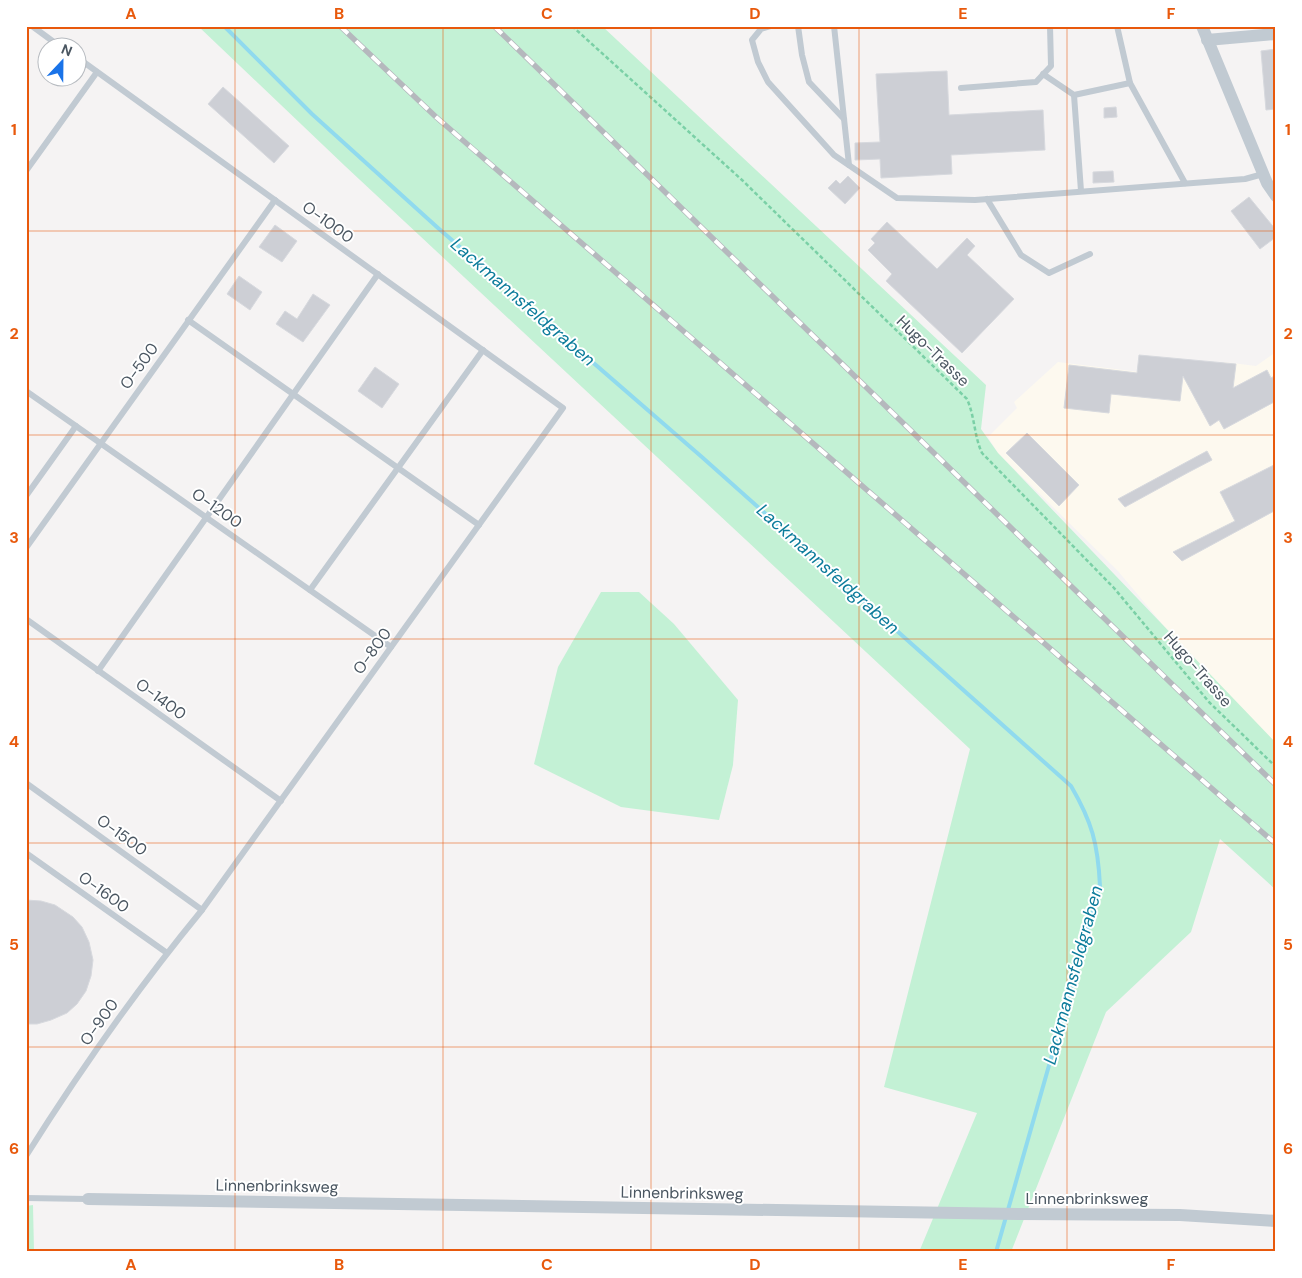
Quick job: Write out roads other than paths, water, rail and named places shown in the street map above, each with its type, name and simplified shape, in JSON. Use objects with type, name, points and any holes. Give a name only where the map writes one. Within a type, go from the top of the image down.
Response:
[{"type":"street","points":[[1202,26],[1263,174],[1276,196]]},
{"type":"street","points":[[1207,40],[1276,34]]},
{"type":"street","name":"Linnenbrinksweg","points":[[88,1200],[987,1214],[1180,1215],[1276,1221]]},
{"type":"lane","points":[[32,26],[48,38]]},
{"type":"lane","points":[[771,26],[761,29],[752,40],[758,62],[768,82],[834,155],[897,198],[987,199],[1245,179],[1263,174]]},
{"type":"lane","points":[[798,26],[802,56],[809,82],[844,119]]},
{"type":"lane","points":[[834,26],[849,165]]},
{"type":"lane","points":[[961,88],[1036,82],[1051,66],[1050,26]]},
{"type":"lane","points":[[1117,26],[1130,83],[1185,183]]},
{"type":"lane","name":"O-1000","points":[[88,65],[563,408]]},
{"type":"lane","points":[[26,171],[97,72]]},
{"type":"lane","points":[[1044,74],[1074,95],[1130,83]]},
{"type":"lane","points":[[1074,95],[1080,192]]},
{"type":"lane","points":[[987,199],[1020,255],[1049,273],[1090,254]]},
{"type":"lane","name":"O-500","points":[[26,548],[275,200]]},
{"type":"lane","points":[[98,670],[378,274]]},
{"type":"lane","points":[[188,320],[479,525]]},
{"type":"lane","points":[[310,590],[483,350]]},
{"type":"lane","name":"O-1200","points":[[26,391],[391,647]]},
{"type":"lane","name":"O-800","points":[[202,910],[563,408]]},
{"type":"lane","points":[[26,496],[76,426]]},
{"type":"lane","name":"O-1400","points":[[26,618],[280,801]]},
{"type":"lane","name":"O-1500","points":[[26,783],[202,910]]},
{"type":"lane","name":"O-1600","points":[[26,853],[167,953]]},
{"type":"lane","name":"O-900","points":[[26,1156],[76,1076],[167,953],[202,910]]},
{"type":"lane","points":[[26,1198],[88,1200]]},
{"type":"waterway","name":"Lackmannsfeldgraben","points":[[224,26],[312,114],[438,228],[703,458],[1071,786],[1093,834],[1098,858],[1100,886],[996,1252]]},
{"type":"railway","points":[[340,26],[436,117],[1276,844]]},
{"type":"railway","points":[[494,26],[1276,785]]}]
